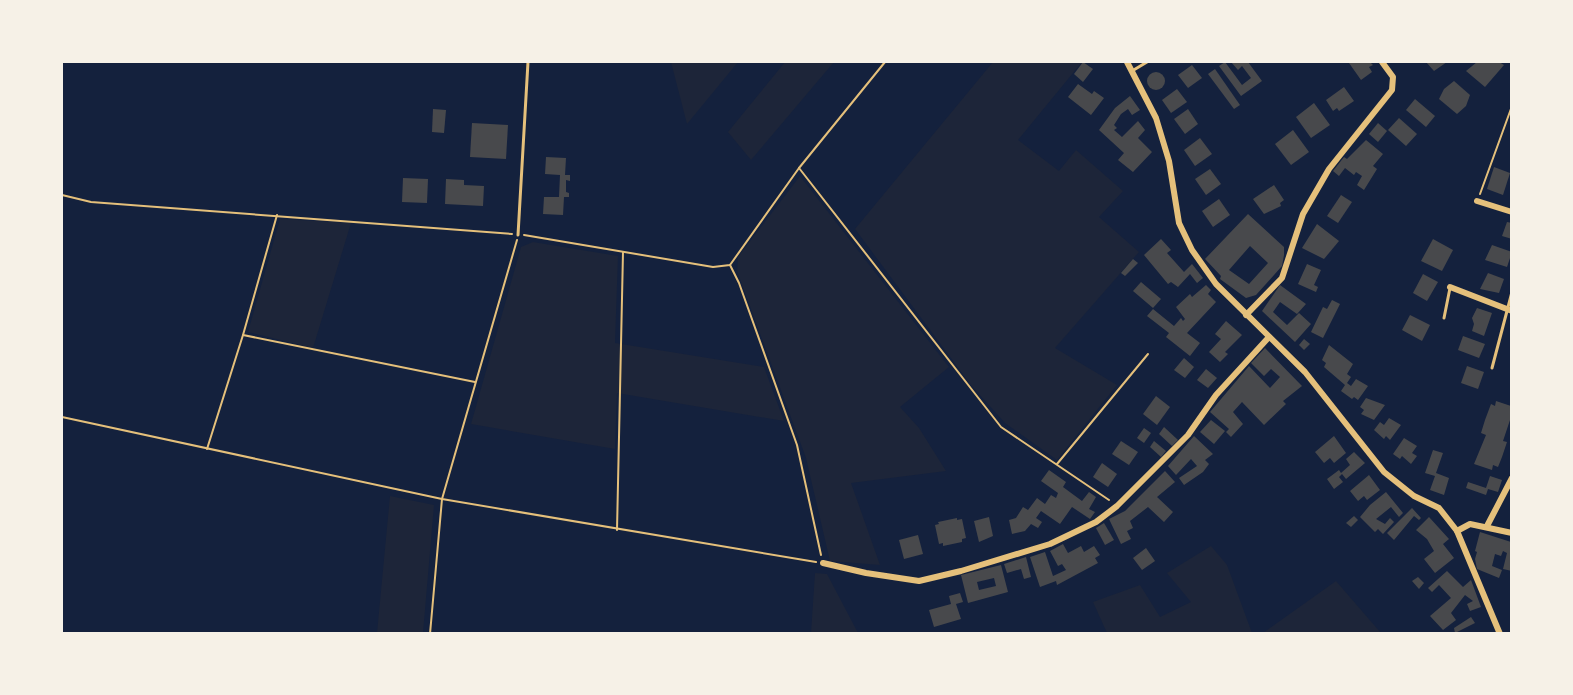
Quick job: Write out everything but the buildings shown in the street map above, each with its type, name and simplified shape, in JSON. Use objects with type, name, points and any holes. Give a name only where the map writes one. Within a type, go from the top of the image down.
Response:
[{"type":"street","points":[[1127,62],[1156,118],[1169,161],[1179,223],[1192,250],[1216,284],[1305,372],[1384,472],[1414,496],[1439,508],[1457,531],[1500,633]]},
{"type":"street","points":[[1246,315],[1282,278],[1303,214],[1329,169],[1392,90],[1393,77],[1382,62]]},
{"type":"street","points":[[1478,201],[1512,212]]},
{"type":"street","points":[[1450,287],[1508,310]]},
{"type":"street","points":[[823,563],[866,573],[919,581],[962,571],[1050,544],[1096,522],[1117,506],[1188,435],[1215,395],[1269,336]]},
{"type":"street","points":[[1487,526],[1512,478]]},
{"type":"street","points":[[1457,531],[1470,524],[1512,533]]},
{"type":"lane","points":[[518,235],[528,62]]},
{"type":"lane","points":[[1132,71],[1147,62]]},
{"type":"lane","points":[[1444,318],[1450,287]]},
{"type":"lane","points":[[1492,368],[1512,292]]},
{"type":"path","points":[[730,266],[799,168],[885,62]]},
{"type":"path","points":[[1478,201],[1512,106]]},
{"type":"path","points":[[799,168],[1001,427],[1117,506]]},
{"type":"path","points":[[62,195],[91,202],[518,235],[713,267],[730,266]]},
{"type":"path","points":[[207,449],[243,336],[277,215]]},
{"type":"path","points":[[430,633],[442,499],[518,235]]},
{"type":"path","points":[[617,530],[623,252]]},
{"type":"path","points":[[62,417],[442,499],[823,563],[797,445],[739,283],[730,266]]},
{"type":"path","points":[[243,336],[475,382]]},
{"type":"path","points":[[1057,464],[1148,354]]},
{"type":"shaded area","points":[[671,62],[738,62],[687,124]]},
{"type":"shaded area","points":[[785,62],[834,62],[751,160],[728,132]]},
{"type":"shaded area","points":[[993,62],[1082,62],[1018,140],[1059,171],[1076,150],[1123,191],[1099,217],[1139,252],[1055,348],[1117,385],[1057,460],[1005,423],[971,385],[855,229]]},
{"type":"shaded area","points":[[800,176],[949,367],[900,407],[919,428],[946,471],[851,483],[880,565],[830,561],[806,458],[737,271],[738,257]]},
{"type":"shaded area","points":[[280,219],[351,223],[313,348],[248,332]]},
{"type":"shaded area","points":[[533,242],[618,256],[615,343],[764,367],[784,421],[617,393],[615,449],[471,424],[521,247]]},
{"type":"shaded area","points":[[390,496],[434,505],[423,633],[377,633]]},
{"type":"shaded area","points":[[1211,546],[1227,565],[1252,633],[1107,633],[1093,602],[1140,585],[1160,617],[1191,602],[1167,573]]},
{"type":"shaded area","points":[[815,573],[827,574],[858,633],[811,633]]},
{"type":"shaded area","points":[[1336,581],[1381,633],[1263,633]]}]
